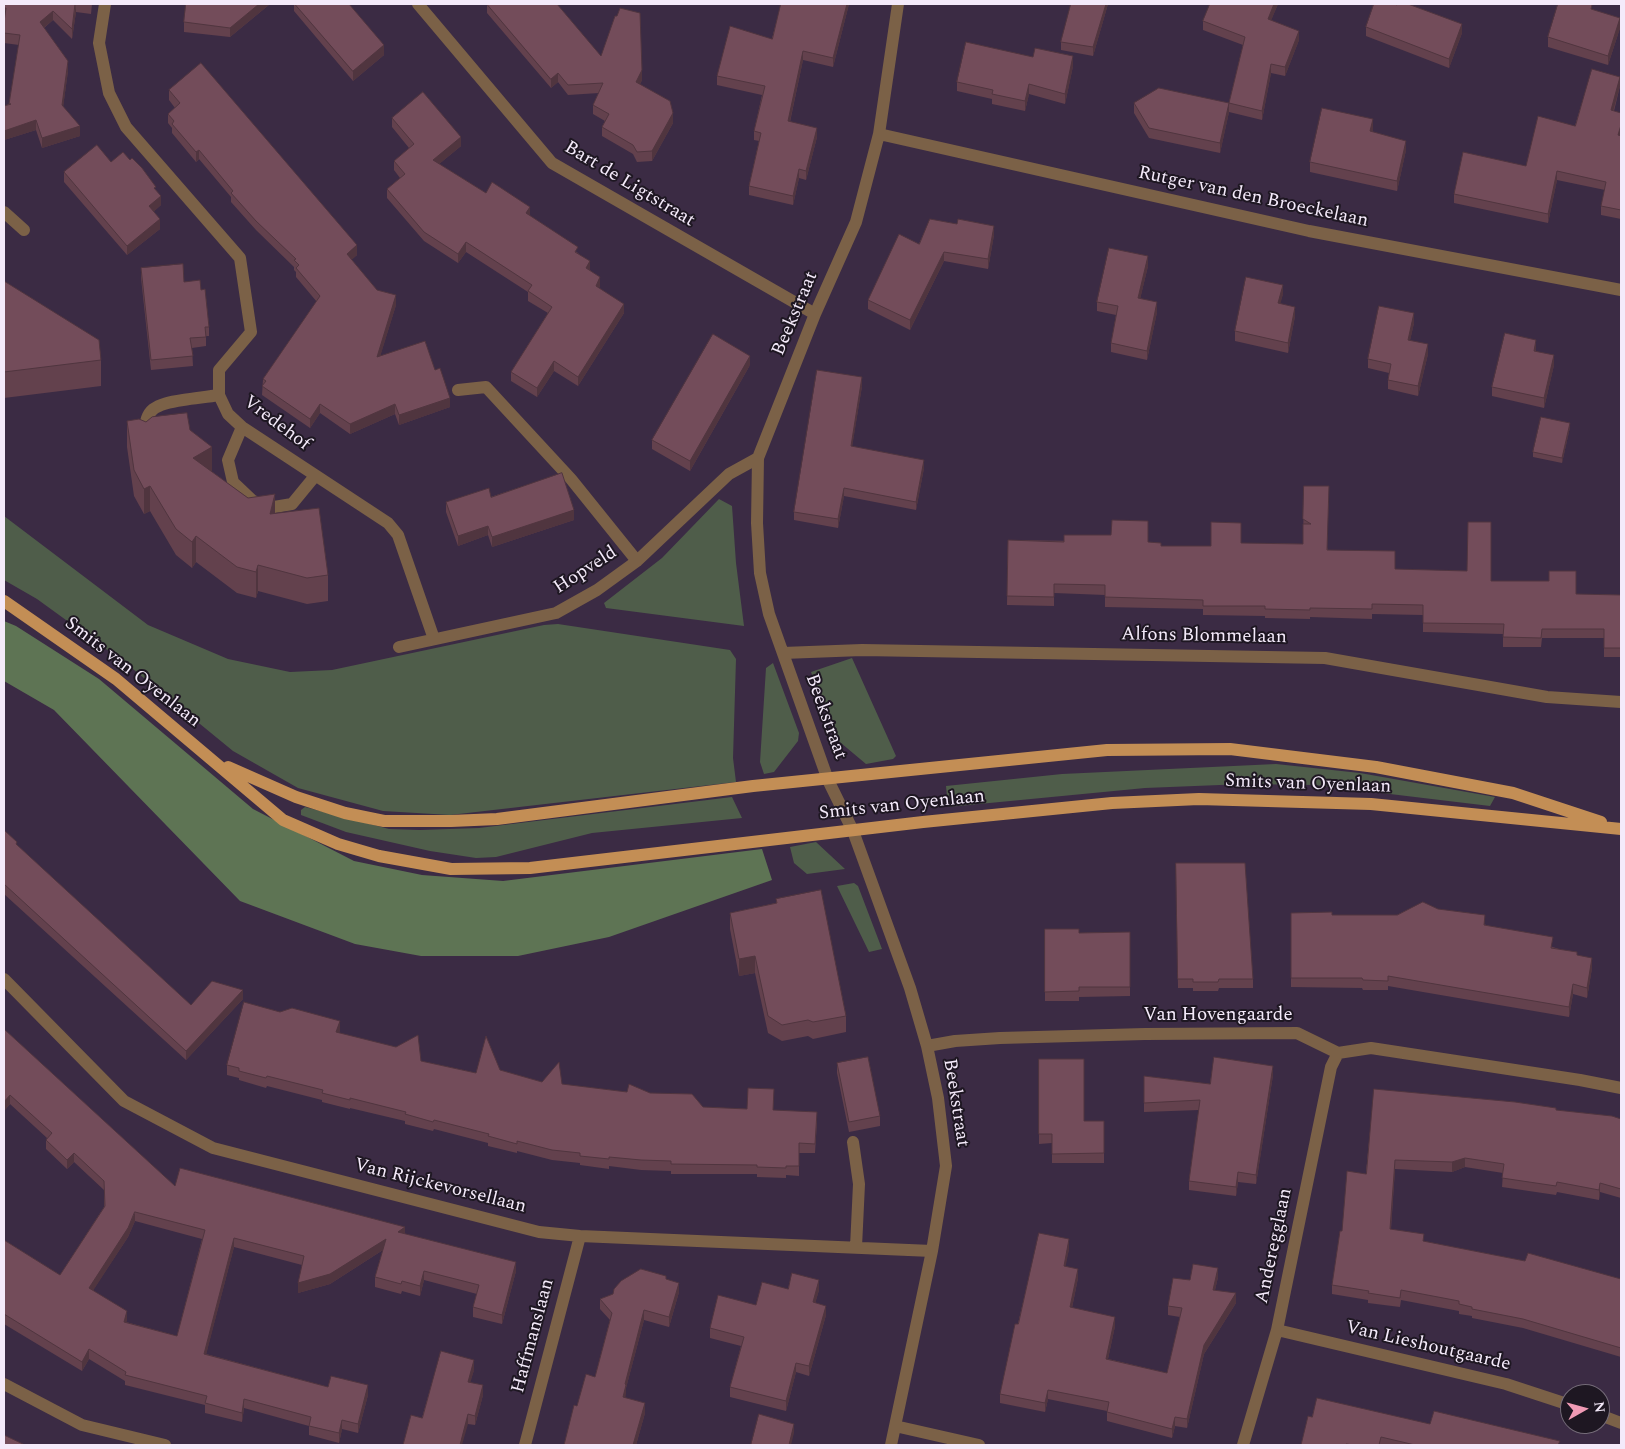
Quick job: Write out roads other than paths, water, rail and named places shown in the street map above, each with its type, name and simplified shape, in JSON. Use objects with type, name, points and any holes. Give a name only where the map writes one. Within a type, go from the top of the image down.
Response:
[{"type":"main road","name":"Smits van Oyenlaan","points":[[4,601],[116,679],[283,820],[338,844],[379,856],[451,869],[530,868],[1112,802],[1199,799],[1371,804],[1621,828]]},
{"type":"main road","name":"Smits van Oyenlaan","points":[[4,608],[23,614]]},
{"type":"main road","name":"Smits van Oyenlaan","points":[[216,762],[296,797],[345,813],[384,821],[451,821],[497,819],[753,786],[828,780],[906,770],[1107,750],[1230,750],[1376,767],[1513,793],[1621,828]]},
{"type":"street","name":"Vredehof","points":[[105,4],[99,43],[109,93],[126,126],[240,258],[251,332],[219,370],[219,395],[228,414],[242,427],[388,523],[398,535],[434,639]]},
{"type":"street","name":"Bart de Ligtstraat","points":[[418,4],[552,163],[815,314]]},
{"type":"street","name":"Beekstraat","points":[[891,1445],[932,1250],[946,1166],[938,1098],[927,1046],[910,988],[853,831],[828,780],[769,614],[760,573],[757,523],[758,458],[815,314],[856,222],[879,134],[898,4]]},
{"type":"street","name":"Rutger van den Broeckelaan","points":[[879,134],[1308,231],[1621,290]]},
{"type":"street","points":[[4,212],[24,230]]},
{"type":"street","points":[[458,390],[486,387],[571,479],[637,561]]},
{"type":"street","points":[[145,440],[144,425],[150,413],[162,403],[219,395]]},
{"type":"street","points":[[242,427],[228,460],[233,482],[253,501],[274,507],[292,504],[315,476]]},
{"type":"street","name":"Hopveld","points":[[399,647],[556,613],[597,590],[637,561],[729,474],[758,458]]},
{"type":"street","name":"Alfons Blommelaan","points":[[783,653],[862,650],[1325,658],[1547,697],[1621,702]]},
{"type":"street","name":"Van Rijckevorsellaan","points":[[4,979],[124,1101],[213,1148],[539,1232],[580,1236],[932,1250]]},
{"type":"street","name":"Van Hovengaarde","points":[[927,1046],[955,1041],[1009,1038],[1145,1034],[1296,1033],[1338,1053]]},
{"type":"street","points":[[1338,1053],[1371,1048],[1621,1088]]},
{"type":"street","name":"Anderegglaan","points":[[1243,1445],[1277,1330],[1331,1067],[1338,1053]]},
{"type":"street","points":[[853,1142],[859,1184],[856,1247]]},
{"type":"street","name":"Haffmanslaan","points":[[525,1445],[580,1236]]},
{"type":"street","name":"Van Lieshoutgaarde","points":[[1277,1330],[1506,1384],[1560,1402]]},
{"type":"street","points":[[4,1384],[82,1424],[165,1445]]},
{"type":"street","points":[[895,1426],[979,1445]]}]
